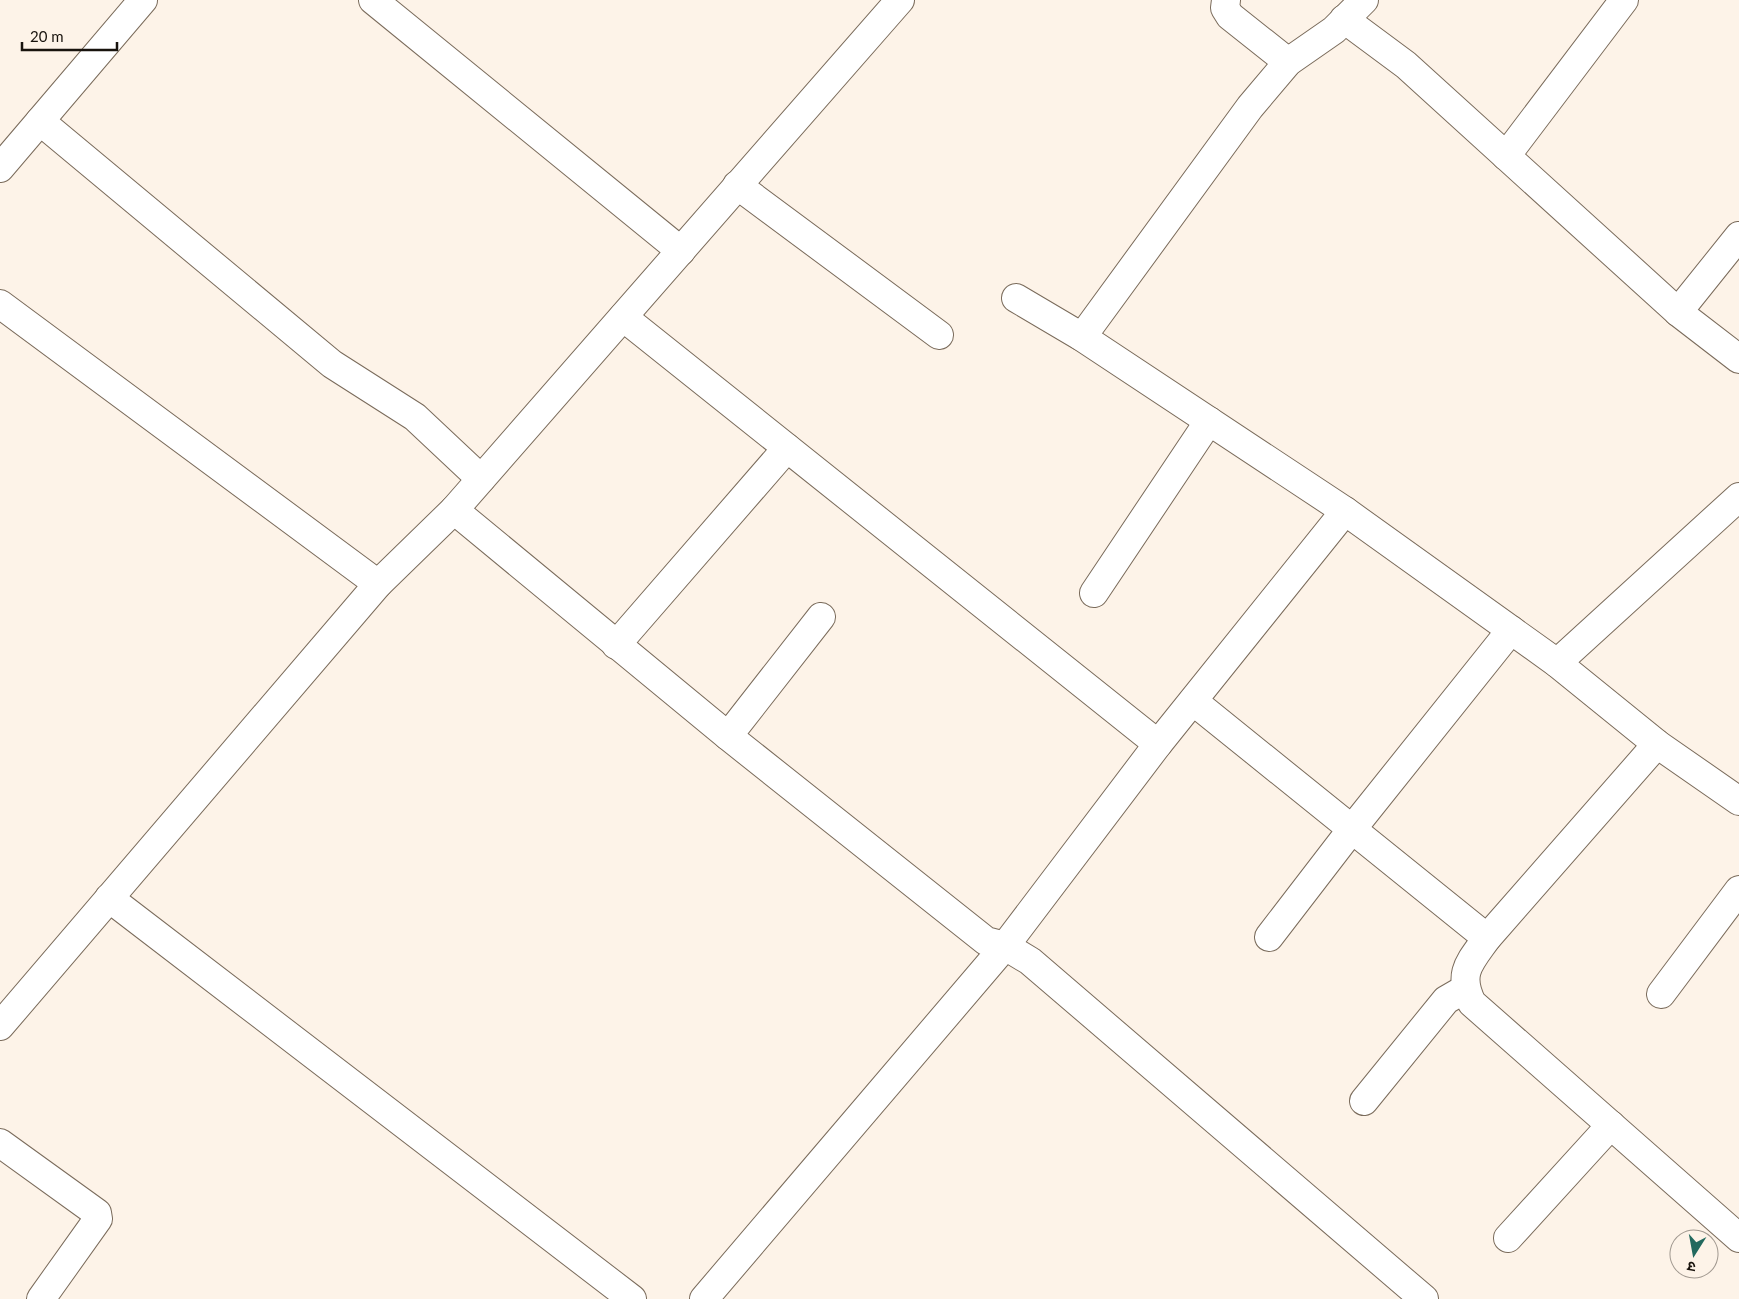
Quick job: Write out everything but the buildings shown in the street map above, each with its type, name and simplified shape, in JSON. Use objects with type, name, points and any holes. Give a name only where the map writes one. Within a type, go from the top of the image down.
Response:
[{"type":"street","points":[[0,168],[143,0]]},
{"type":"street","points":[[373,0],[681,251]]},
{"type":"street","points":[[0,1026],[378,584],[454,510],[900,0]]},
{"type":"street","points":[[1226,0],[1225,8],[1230,16],[1288,62]]},
{"type":"street","points":[[1082,337],[1250,107],[1288,62],[1334,30],[1364,0]]},
{"type":"street","points":[[1506,156],[1624,0]]},
{"type":"street","points":[[1344,19],[1406,65],[1678,312],[1739,359]]},
{"type":"street","points":[[40,121],[332,364],[415,417],[481,479]]},
{"type":"street","points":[[737,185],[939,335]]},
{"type":"street","points":[[1678,312],[1739,236]]},
{"type":"street","points":[[1016,298],[1082,337],[1345,511],[1557,663],[1657,744],[1739,801]]},
{"type":"street","points":[[0,304],[378,584]]},
{"type":"street","points":[[622,317],[1158,744]]},
{"type":"street","points":[[1094,594],[1210,421]]},
{"type":"street","points":[[616,645],[787,448]]},
{"type":"street","points":[[1557,663],[1739,497]]},
{"type":"street","points":[[454,510],[728,736],[986,941],[1005,946],[1030,961],[1424,1299]]},
{"type":"street","points":[[704,1299],[1005,946],[1158,744],[1345,511]]},
{"type":"street","points":[[728,736],[821,618]]},
{"type":"street","points":[[1269,937],[1352,829],[1511,630]]},
{"type":"street","points":[[1193,701],[1487,938]]},
{"type":"street","points":[[1657,744],[1487,938],[1465,970],[1465,989],[1472,1003],[1739,1238]]},
{"type":"street","points":[[1662,994],[1739,890]]},
{"type":"street","points":[[109,898],[632,1299]]},
{"type":"street","points":[[1364,1100],[1446,1000],[1465,989]]},
{"type":"street","points":[[1508,1238],[1611,1126]]},
{"type":"street","points":[[0,1142],[98,1213],[98,1219],[41,1299]]}]
